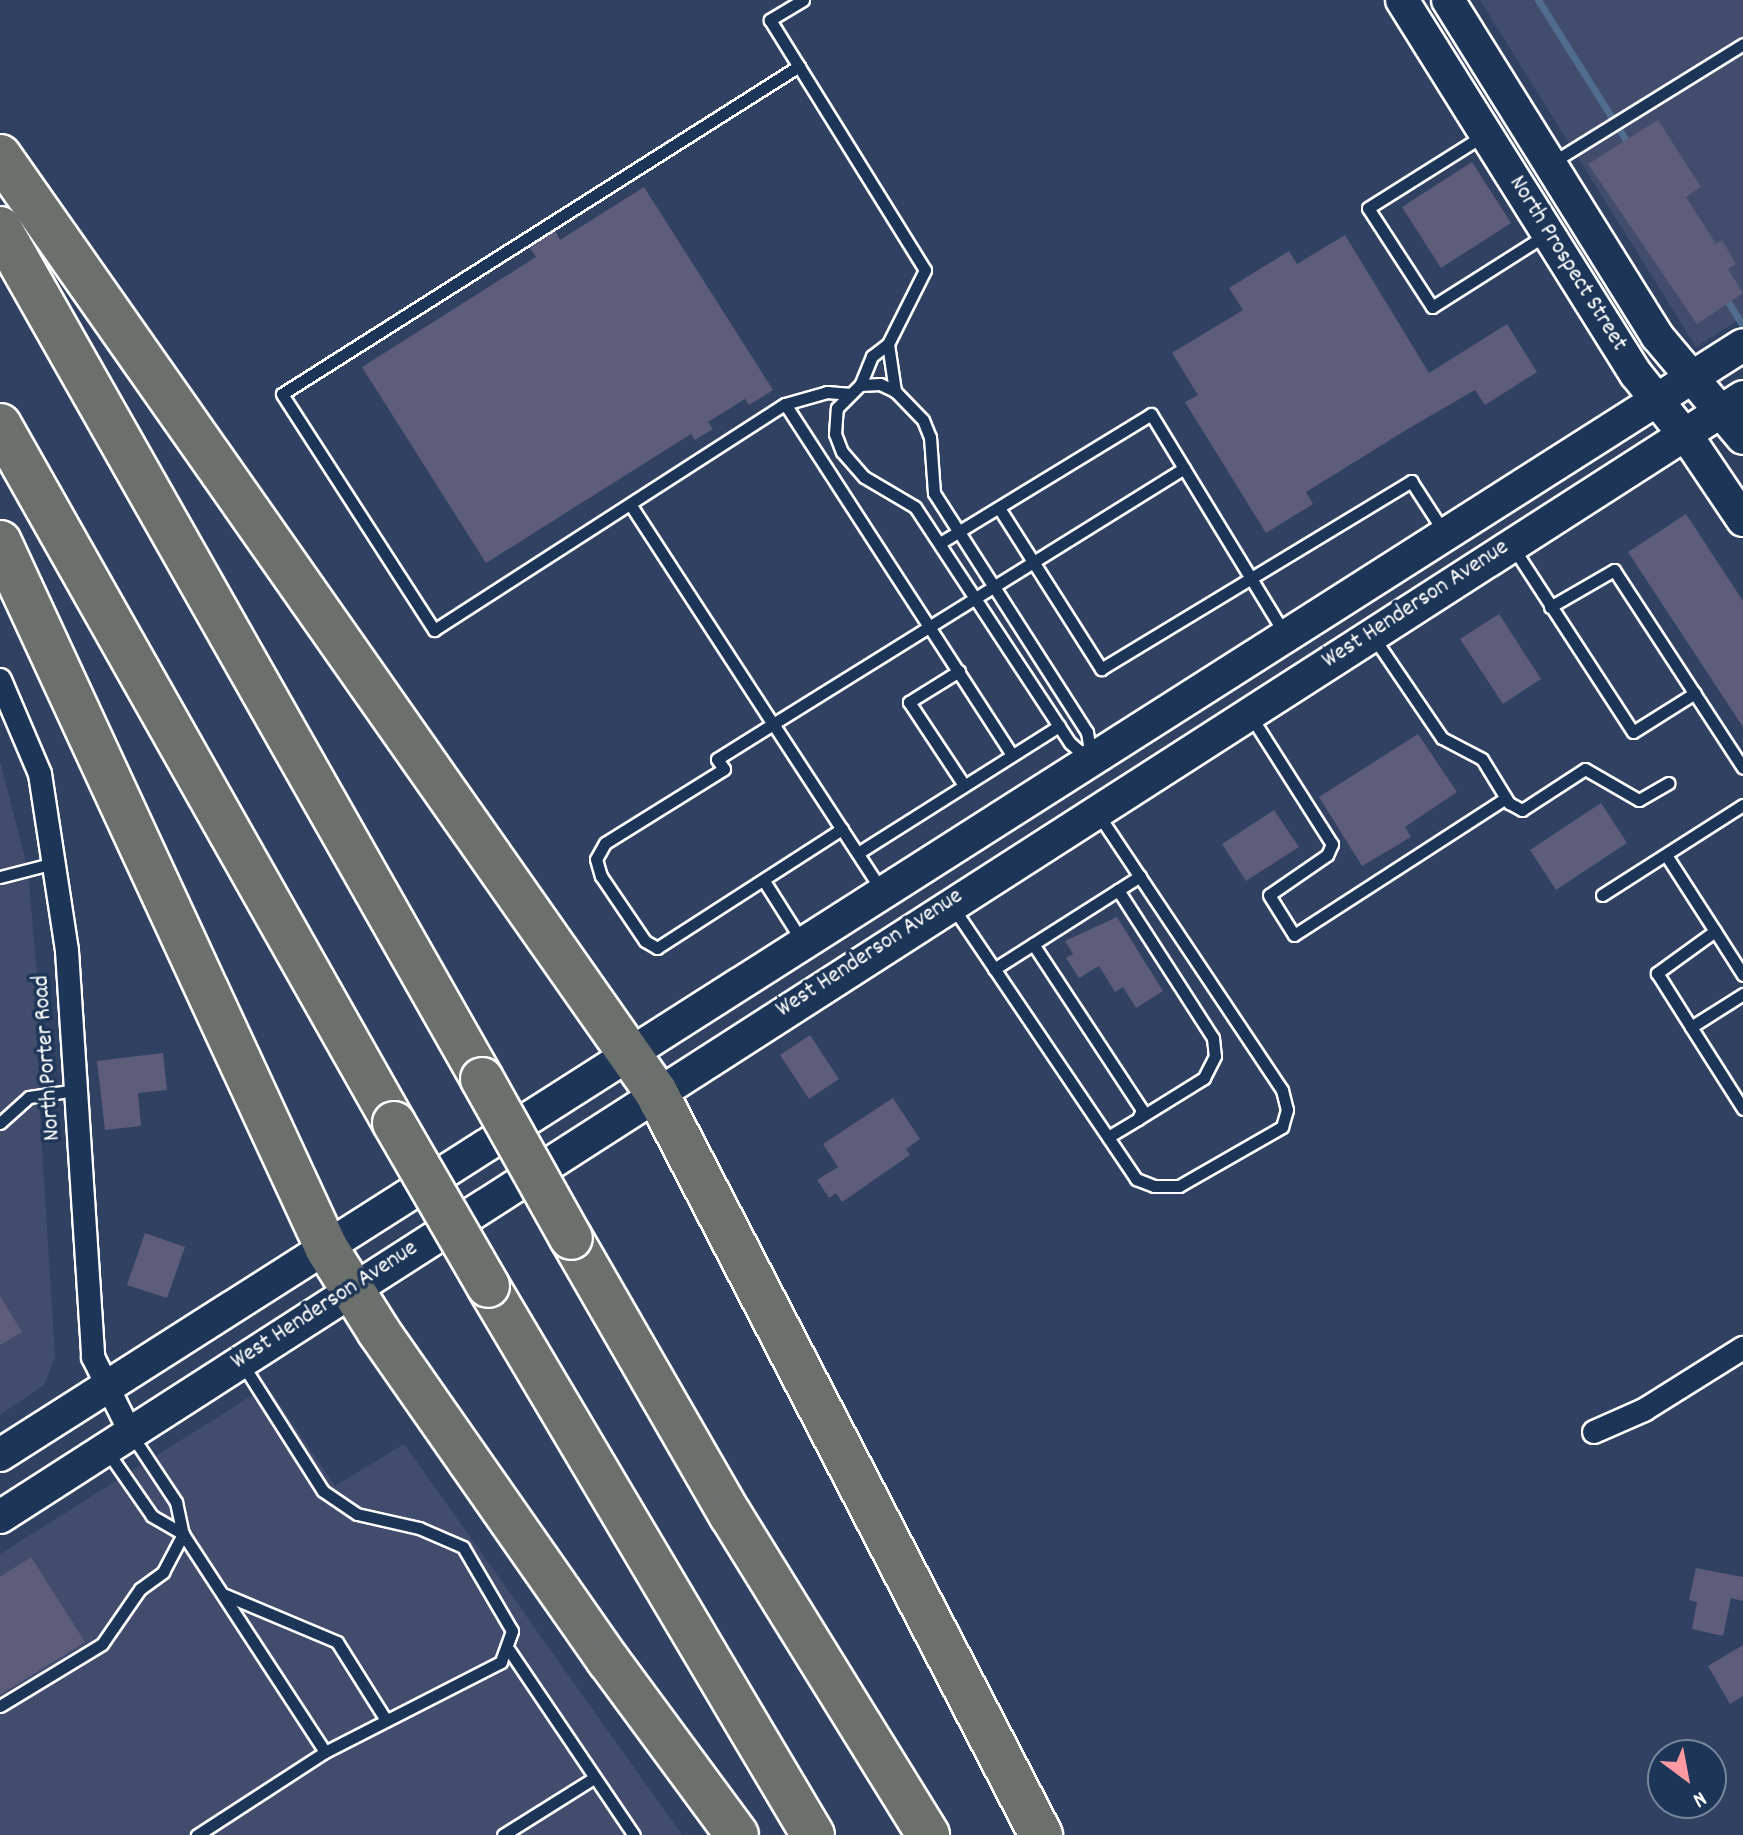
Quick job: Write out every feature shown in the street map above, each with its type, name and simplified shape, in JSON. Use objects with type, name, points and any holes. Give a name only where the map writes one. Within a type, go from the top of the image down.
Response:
[{"type":"highway","points":[[0,156],[656,1092],[1041,1835]]},
{"type":"highway","points":[[0,228],[730,1514],[928,1835]]},
{"type":"highway","points":[[0,425],[394,1123],[813,1835]]},
{"type":"highway","points":[[0,542],[327,1249],[608,1660],[737,1835]]},
{"type":"main road","name":"North Prospect Street","points":[[1402,0],[1656,401],[1684,434],[1743,520]]},
{"type":"main road","name":"North Prospect Street","points":[[1448,0],[1657,336],[1691,378],[1732,403],[1743,438]]},
{"type":"main road","name":"West Henderson Avenue","points":[[11,1448],[633,1056],[1743,345]]},
{"type":"main road","name":"West Henderson Avenue","points":[[0,1517],[351,1288],[1732,403]]},
{"type":"main road","points":[[1189,751],[1192,727],[1315,641],[1346,600]]},
{"type":"main road","points":[[950,903],[957,877],[1084,795],[1096,777],[1092,762]]},
{"type":"main road","points":[[0,1473],[11,1448]]},
{"type":"street","name":"North Porter Road","points":[[0,680],[40,774],[54,863],[67,951],[93,1357],[118,1442]]},
{"type":"street","points":[[1594,1432],[1644,1410],[1743,1348]]},
{"type":"lane","points":[[803,0],[770,20],[925,270],[888,344],[872,356],[860,385],[848,394],[835,421],[842,452],[864,477],[915,507],[1059,726],[1092,762]]},
{"type":"lane","points":[[1550,164],[1743,44]]},
{"type":"lane","points":[[799,66],[282,394],[434,630],[785,404],[827,392],[848,394]]},
{"type":"lane","points":[[1486,134],[1368,208],[1432,307],[1548,233]]},
{"type":"lane","points":[[888,344],[895,391]]},
{"type":"lane","points":[[860,385],[880,384],[895,391],[923,420],[930,437],[934,493],[1087,732],[1092,762]]},
{"type":"lane","points":[[785,404],[915,613],[930,625],[1011,754]]},
{"type":"lane","points":[[940,543],[1151,414],[1287,637]]},
{"type":"lane","points":[[842,829],[657,948],[645,941],[601,876],[596,859],[605,843],[724,769],[717,759],[973,596],[1184,468]]},
{"type":"lane","points":[[999,508],[1101,669],[1411,481],[1446,536]]},
{"type":"lane","points":[[630,504],[885,894]]},
{"type":"lane","points":[[1511,545],[1633,732],[1695,693]]},
{"type":"lane","points":[[1550,607],[1614,570],[1743,768]]},
{"type":"lane","points":[[1371,634],[1442,738],[1482,759],[1506,798],[1522,810],[1585,769],[1639,800],[1668,783]]},
{"type":"lane","points":[[959,671],[909,702],[964,785]]},
{"type":"lane","points":[[1248,713],[1332,844],[1327,855],[1269,895],[1294,935],[1506,798]]},
{"type":"lane","points":[[858,853],[1059,726]]},
{"type":"lane","points":[[1602,895],[1743,805]]},
{"type":"lane","points":[[950,903],[1136,1179],[1154,1186],[1179,1186],[1282,1127],[1287,1110],[1282,1090],[1096,810]]},
{"type":"lane","points":[[1666,855],[1743,975]]},
{"type":"lane","points":[[0,877],[54,863]]},
{"type":"lane","points":[[994,969],[1140,876]]},
{"type":"lane","points":[[764,881],[805,945]]},
{"type":"lane","points":[[1108,1137],[1204,1078],[1215,1056],[1213,1038],[1118,890]]},
{"type":"lane","points":[[1715,931],[1657,973],[1743,1109]]},
{"type":"lane","points":[[1033,944],[1136,1093],[1142,1110],[1138,1119]]},
{"type":"lane","points":[[1691,1027],[1743,994]]},
{"type":"lane","points":[[0,1123],[29,1097],[76,1090]]},
{"type":"lane","points":[[197,1835],[325,1752],[501,1662],[509,1650],[512,1631],[463,1547],[419,1528],[357,1514],[323,1491],[240,1361]]},
{"type":"lane","points":[[118,1442],[152,1516],[183,1534]]},
{"type":"lane","points":[[118,1442],[176,1502],[183,1534],[325,1752]]},
{"type":"lane","points":[[0,1706],[102,1644],[140,1589],[163,1572],[183,1534]]},
{"type":"lane","points":[[222,1594],[337,1642],[386,1720]]},
{"type":"lane","points":[[509,1650],[634,1835]]},
{"type":"lane","points":[[503,1835],[594,1778]]},
{"type":"shaded area","points":[[1480,0],[1743,0],[1743,317],[1696,347]]},
{"type":"shaded area","points":[[0,761],[28,870],[39,1000],[40,1118],[55,1357],[44,1385],[0,1415]]},
{"type":"shaded area","points":[[267,1386],[335,1486],[404,1444],[682,1835],[0,1835],[0,1554]]},
{"type":"building","points":[[1658,120],[1701,187],[1686,197],[1716,244],[1722,240],[1736,264],[1728,269],[1743,293],[1697,324],[1588,164]]},
{"type":"building","points":[[1472,162],[1511,223],[1441,268],[1402,207]]},
{"type":"building","points":[[644,187],[773,390],[749,405],[745,399],[708,422],[713,429],[695,440],[691,434],[486,563],[362,367],[536,257],[529,247],[555,231],[560,240]]},
{"type":"building","points":[[1345,235],[1429,373],[1507,324],[1537,372],[1485,405],[1475,390],[1411,427],[1306,492],[1313,504],[1266,533],[1185,402],[1198,395],[1172,353],[1243,310],[1229,288],[1289,251],[1297,264]]},
{"type":"building","points":[[1686,514],[1743,601],[1743,727],[1628,552]]},
{"type":"building","points":[[1499,614],[1541,679],[1503,704],[1460,639]]},
{"type":"building","points":[[1418,734],[1457,792],[1405,827],[1411,837],[1362,866],[1319,797]]},
{"type":"building","points":[[1601,803],[1627,843],[1556,890],[1530,850]]},
{"type":"building","points":[[1274,810],[1299,847],[1246,881],[1222,844]]},
{"type":"building","points":[[1117,917],[1163,991],[1136,1008],[1123,987],[1115,992],[1099,966],[1079,978],[1066,958],[1073,954],[1065,941]]},
{"type":"building","points":[[810,1035],[839,1079],[809,1099],[780,1055]]},
{"type":"building","points":[[163,1053],[167,1090],[138,1093],[141,1126],[105,1130],[97,1061]]},
{"type":"building","points":[[893,1098],[920,1139],[906,1149],[910,1155],[842,1202],[836,1193],[829,1198],[817,1180],[838,1167],[823,1144]]},
{"type":"building","points":[[145,1233],[185,1247],[167,1298],[127,1285]]},
{"type":"building","points":[[0,1296],[22,1332],[0,1345]]},
{"type":"building","points":[[31,1557],[85,1642],[0,1695],[0,1577]]},
{"type":"building","points":[[1696,1568],[1743,1577],[1743,1601],[1731,1598],[1723,1636],[1692,1629],[1697,1602],[1689,1600]]},
{"type":"building","points":[[1743,1645],[1743,1696],[1730,1704],[1708,1666]]},
{"type":"waterway","points":[[1538,0],[1631,148]]},
{"type":"waterway","points":[[1725,297],[1743,326]]}]
